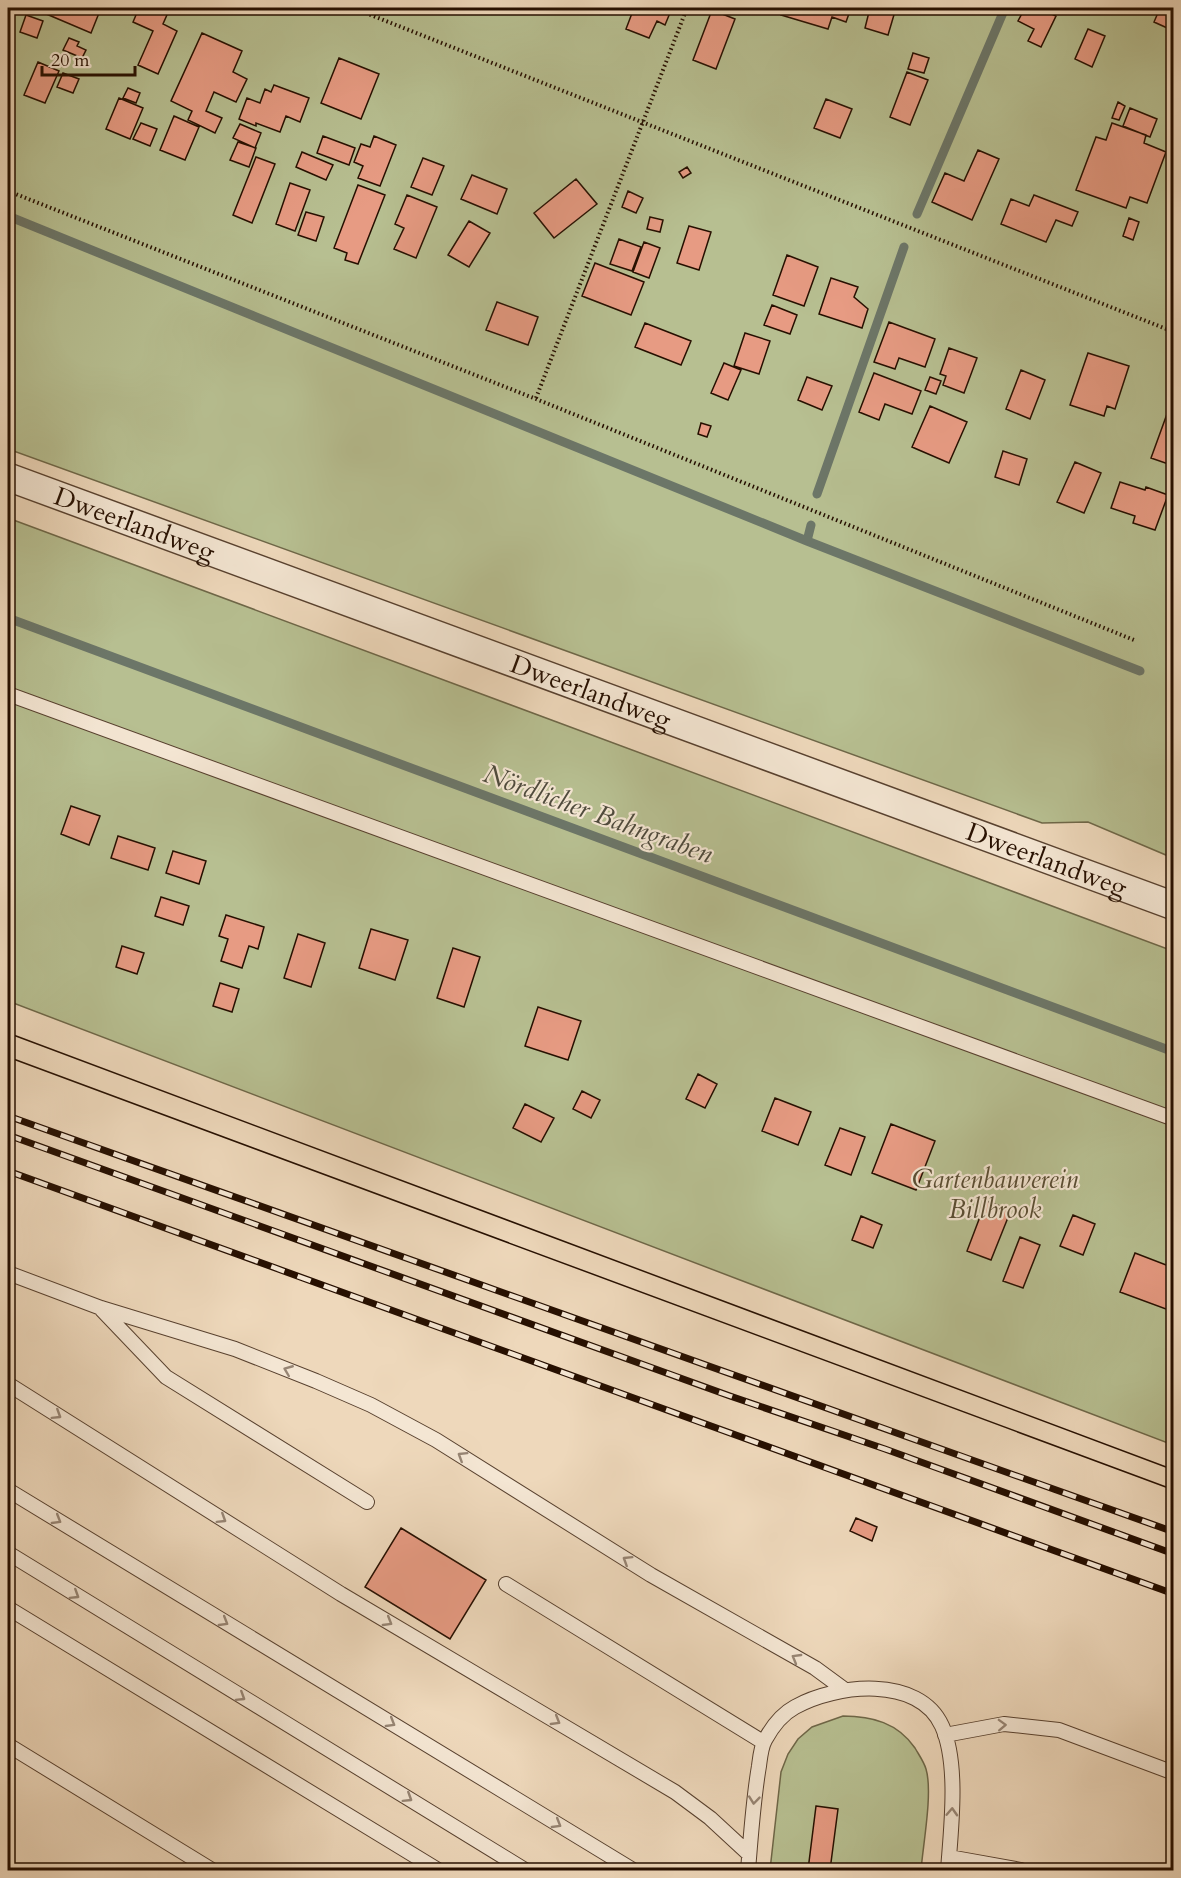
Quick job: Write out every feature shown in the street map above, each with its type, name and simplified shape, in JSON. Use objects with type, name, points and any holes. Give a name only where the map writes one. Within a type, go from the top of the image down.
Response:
[{"type":"street","name":"Dweerlandweg","points":[[8,477],[1173,906]]},
{"type":"lane","points":[[8,694],[1173,1119]]},
{"type":"lane","points":[[8,1273],[101,1308],[235,1349],[371,1405],[436,1440],[651,1575],[815,1668],[845,1690]]},
{"type":"lane","points":[[101,1308],[166,1377],[367,1502]]},
{"type":"lane","points":[[8,1384],[341,1594],[675,1792],[710,1818],[749,1854]]},
{"type":"lane","points":[[8,1490],[633,1870]]},
{"type":"lane","points":[[8,1553],[525,1870]]},
{"type":"lane","points":[[506,1584],[763,1742]]},
{"type":"lane","points":[[8,1608],[438,1870]]},
{"type":"lane","points":[[748,1870],[754,1793],[763,1742],[777,1722],[794,1708],[817,1697],[845,1690],[868,1688],[897,1692],[918,1700],[931,1708],[942,1725],[950,1748],[952,1806],[948,1864]]},
{"type":"lane","points":[[945,1735],[1004,1724],[1059,1730],[1173,1773]]},
{"type":"lane","points":[[8,1744],[212,1870]]},
{"type":"lane","points":[[948,1864],[978,1870]]},
{"type":"lane","points":[[948,1864],[1021,1870]]},
{"type":"path","points":[[353,8],[1173,332]]},
{"type":"path","points":[[536,399],[687,8]]},
{"type":"path","points":[[8,191],[536,399],[1134,640]]},
{"type":"green space","points":[[8,8],[1173,8],[1173,858],[1088,822],[1042,823],[8,449]]},
{"type":"green space","name":"Gartenbauverein Billbrook","points":[[8,518],[1173,951],[1173,1445],[8,1001]]},
{"type":"green space","points":[[843,1716],[864,1717],[884,1723],[901,1732],[923,1761],[928,1779],[928,1791],[921,1870],[770,1870],[781,1772],[788,1754],[798,1739],[812,1727]]},
{"type":"building","points":[[38,8],[101,8],[91,33],[37,10]]},
{"type":"building","points":[[139,8],[170,8],[163,24],[177,31],[158,74],[138,65],[153,31],[133,22]]},
{"type":"building","points":[[634,8],[672,8],[665,25],[657,21],[649,38],[626,29]]},
{"type":"building","points":[[784,8],[851,8],[846,22],[832,17],[828,29],[781,15]]},
{"type":"building","points":[[854,8],[896,8],[888,35],[865,28],[869,12]]},
{"type":"building","points":[[1025,8],[1038,8],[1056,16],[1041,47],[1028,41],[1034,29],[1018,21]]},
{"type":"building","points":[[1160,8],[1174,8],[1174,31],[1154,22]]},
{"type":"building","points":[[712,10],[735,19],[716,69],[693,60]]},
{"type":"building","points":[[26,15],[43,21],[37,38],[20,32]]},
{"type":"building","points":[[1088,29],[1105,36],[1092,67],[1075,59]]},
{"type":"building","points":[[202,33],[242,51],[233,72],[247,79],[236,102],[214,92],[206,111],[222,118],[215,133],[188,120],[192,111],[171,101]]},
{"type":"building","points":[[69,38],[79,42],[77,46],[86,50],[82,58],[63,50]]},
{"type":"building","points":[[913,53],[929,58],[924,73],[908,69]]},
{"type":"building","points":[[339,58],[379,74],[361,119],[321,103]]},
{"type":"building","points":[[38,62],[59,71],[45,103],[24,95]]},
{"type":"building","points":[[907,72],[928,80],[910,125],[890,117]]},
{"type":"building","points":[[63,73],[79,79],[73,93],[57,87]]},
{"type":"building","points":[[274,85],[309,98],[300,122],[286,116],[280,132],[239,119],[247,98],[260,103],[265,89],[271,92]]},
{"type":"building","points":[[128,88],[140,93],[136,103],[123,98]]},
{"type":"building","points":[[119,98],[143,108],[130,139],[106,129]]},
{"type":"building","points":[[826,99],[852,109],[840,138],[814,128]]},
{"type":"building","points":[[1118,102],[1125,106],[1119,120],[1112,118]]},
{"type":"building","points":[[1130,108],[1157,119],[1150,137],[1123,126]]},
{"type":"building","points":[[174,116],[199,127],[185,160],[160,150]]},
{"type":"building","points":[[141,123],[157,129],[150,146],[133,139]]},
{"type":"building","points":[[1112,123],[1146,135],[1144,143],[1166,152],[1147,203],[1130,197],[1126,208],[1076,190],[1096,137],[1106,140]]},
{"type":"building","points":[[240,124],[261,133],[255,148],[233,138]]},
{"type":"building","points":[[323,136],[355,148],[349,165],[317,153]]},
{"type":"building","points":[[374,136],[396,145],[380,186],[358,178],[363,166],[354,162],[361,144],[370,147]]},
{"type":"building","points":[[1174,140],[1174,156],[1168,154]]},
{"type":"building","points":[[238,142],[256,148],[249,167],[230,160]]},
{"type":"building","points":[[978,150],[999,159],[972,220],[932,202],[945,173],[964,181]]},
{"type":"building","points":[[302,152],[333,165],[326,180],[296,167]]},
{"type":"building","points":[[256,157],[275,164],[252,223],[233,215]]},
{"type":"building","points":[[423,158],[444,166],[432,195],[411,187]]},
{"type":"building","points":[[687,167],[691,173],[683,178],[679,172]]},
{"type":"building","points":[[472,175],[507,189],[497,214],[461,199]]},
{"type":"building","points":[[576,179],[597,204],[554,238],[534,213]]},
{"type":"building","points":[[290,183],[310,190],[295,231],[276,224]]},
{"type":"building","points":[[358,185],[385,195],[358,264],[345,260],[347,253],[334,248]]},
{"type":"building","points":[[628,191],[643,198],[636,213],[622,207]]},
{"type":"building","points":[[407,195],[437,207],[416,258],[394,249],[404,228],[395,224]]},
{"type":"building","points":[[1034,195],[1078,212],[1072,226],[1056,220],[1046,242],[1001,224],[1011,199],[1029,206]]},
{"type":"building","points":[[306,212],[324,217],[316,241],[298,235]]},
{"type":"building","points":[[650,217],[663,220],[660,232],[647,229]]},
{"type":"building","points":[[1129,218],[1139,222],[1133,240],[1123,236]]},
{"type":"building","points":[[469,221],[490,233],[469,267],[448,255]]},
{"type":"building","points":[[689,226],[711,232],[699,270],[677,263]]},
{"type":"building","points":[[619,239],[641,247],[632,271],[610,264]]},
{"type":"building","points":[[644,242],[660,248],[649,278],[633,272]]},
{"type":"building","points":[[787,255],[818,267],[804,306],[773,295]]},
{"type":"building","points":[[595,263],[644,282],[631,315],[582,296]]},
{"type":"building","points":[[831,278],[858,287],[854,297],[868,309],[862,328],[819,314]]},
{"type":"building","points":[[497,302],[538,317],[528,345],[486,330]]},
{"type":"building","points":[[772,305],[797,315],[790,334],[764,325]]},
{"type":"building","points":[[889,322],[935,339],[925,367],[899,358],[895,369],[874,362]]},
{"type":"building","points":[[645,323],[691,341],[681,365],[635,347]]},
{"type":"building","points":[[745,333],[770,341],[759,374],[734,366]]},
{"type":"building","points":[[949,348],[977,358],[964,393],[943,385],[946,376],[940,374]]},
{"type":"building","points":[[1088,353],[1129,366],[1115,409],[1107,406],[1104,416],[1070,405]]},
{"type":"building","points":[[724,363],[741,370],[728,400],[711,393]]},
{"type":"building","points":[[1021,370],[1045,380],[1030,419],[1006,409]]},
{"type":"building","points":[[874,373],[921,391],[912,414],[885,404],[879,420],[859,412]]},
{"type":"building","points":[[807,377],[832,386],[822,410],[798,400]]},
{"type":"building","points":[[930,377],[941,381],[936,394],[925,390]]},
{"type":"building","points":[[930,406],[967,422],[949,463],[912,447]]},
{"type":"building","points":[[1167,414],[1174,416],[1174,466],[1151,458]]},
{"type":"building","points":[[701,423],[711,426],[707,437],[698,434]]},
{"type":"building","points":[[1003,451],[1027,459],[1019,485],[995,477]]},
{"type":"building","points":[[1075,462],[1101,473],[1084,513],[1057,502]]},
{"type":"building","points":[[1120,482],[1145,490],[1146,487],[1168,495],[1155,530],[1133,523],[1135,516],[1111,508]]},
{"type":"building","points":[[71,806],[100,816],[89,845],[61,834]]},
{"type":"building","points":[[118,836],[155,848],[148,870],[111,858]]},
{"type":"building","points":[[173,851],[206,861],[199,884],[166,873]]},
{"type":"building","points":[[161,897],[189,906],[183,925],[155,916]]},
{"type":"building","points":[[226,915],[264,927],[258,949],[249,946],[242,968],[221,961],[228,939],[219,936]]},
{"type":"building","points":[[371,929],[408,940],[395,980],[359,968]]},
{"type":"building","points":[[298,934],[325,943],[311,987],[284,978]]},
{"type":"building","points":[[122,946],[144,953],[137,974],[116,967]]},
{"type":"building","points":[[453,948],[480,957],[464,1007],[437,998]]},
{"type":"building","points":[[220,983],[239,989],[232,1012],[213,1006]]},
{"type":"building","points":[[538,1007],[581,1021],[568,1060],[525,1046]]},
{"type":"building","points":[[698,1074],[717,1084],[705,1108],[686,1099]]},
{"type":"building","points":[[582,1091],[600,1100],[591,1118],[573,1109]]},
{"type":"building","points":[[775,1098],[811,1112],[798,1145],[762,1131]]},
{"type":"building","points":[[525,1104],[554,1118],[541,1142],[513,1128]]},
{"type":"building","points":[[891,1124],[935,1141],[916,1190],[872,1173]]},
{"type":"building","points":[[840,1128],[865,1137],[851,1175],[825,1165]]},
{"type":"building","points":[[986,1201],[1011,1210],[991,1260],[967,1251]]},
{"type":"building","points":[[1073,1215],[1095,1224],[1083,1255],[1060,1246]]},
{"type":"building","points":[[861,1216],[882,1225],[873,1248],[852,1240]]},
{"type":"building","points":[[1020,1237],[1040,1245],[1023,1288],[1003,1281]]},
{"type":"building","points":[[1135,1253],[1174,1268],[1174,1312],[1120,1292]]},
{"type":"building","points":[[856,1518],[877,1527],[872,1541],[850,1531]]},
{"type":"building","points":[[401,1528],[486,1580],[450,1639],[365,1587]]},
{"type":"building","points":[[816,1806],[838,1809],[830,1870],[808,1870]]},
{"type":"waterway","points":[[917,214],[1005,8]]},
{"type":"waterway","points":[[8,216],[807,541],[1140,671]]},
{"type":"waterway","points":[[817,494],[904,247]]},
{"type":"waterway","points":[[807,541],[811,525]]},
{"type":"waterway","name":"Nördlicher Bahngraben","points":[[8,618],[1174,1052]]},
{"type":"tram line","points":[[8,1033],[1174,1470]]},
{"type":"tram line","points":[[8,1057],[1174,1490]]},
{"type":"railway","points":[[8,1116],[1174,1532]]},
{"type":"railway","points":[[8,1135],[1174,1554]]},
{"type":"railway","points":[[8,1171],[1174,1594]]}]
